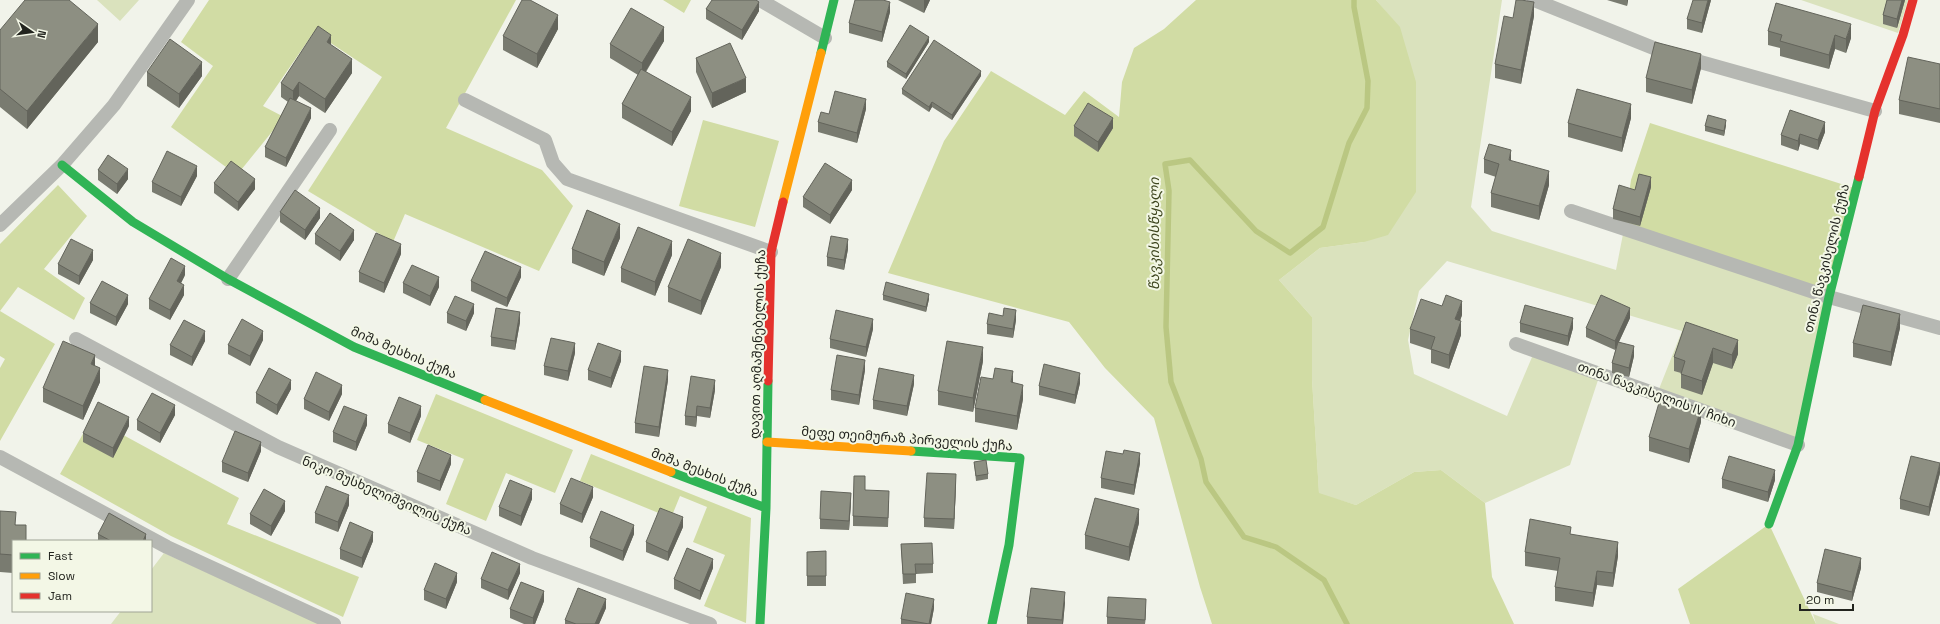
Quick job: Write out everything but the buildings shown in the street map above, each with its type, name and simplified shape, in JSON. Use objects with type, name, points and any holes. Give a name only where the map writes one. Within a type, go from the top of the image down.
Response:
[{"type":"street","points":[[0,225],[62,165],[114,104],[188,0]]},
{"type":"street","points":[[760,0],[825,38]]},
{"type":"street","name":"დავით აღმაშენებელის ქუჩა","points":[[760,624],[766,508],[771,252],[834,0]]},
{"type":"street","points":[[1534,0],[1661,51],[1875,111]]},
{"type":"street","name":"თინა წავკისელის ქუჩა","points":[[1769,524],[1798,445],[1829,297],[1842,251],[1875,111],[1903,35],[1913,0]]},
{"type":"street","points":[[464,100],[545,140],[553,163],[567,179],[771,252]]},
{"type":"street","points":[[228,279],[330,130]]},
{"type":"street","name":"მიშა მესხის ქუჩა","points":[[62,165],[133,222],[228,279],[354,347],[606,448],[766,508]]},
{"type":"street","points":[[1571,211],[1829,297],[1940,328]]},
{"type":"street","name":"ნიკო მუსხელიშვილის ქუჩა","points":[[76,339],[278,447],[532,558],[710,624]]},
{"type":"street","name":"თინა წავკისელის IV ჩიხი","points":[[1516,344],[1798,445]]},
{"type":"street","name":"მეფე თეიმურაზ პირველის ქუჩა","points":[[767,442],[1020,458],[1009,545],[992,624]]},
{"type":"street","points":[[0,457],[167,547],[334,624]]},
{"type":"green space","points":[[97,0],[139,0],[120,21]]},
{"type":"green space","points":[[209,0],[516,0],[446,128],[542,170],[573,206],[539,271],[405,214],[393,242],[308,191],[382,77],[314,32],[263,106],[284,117],[237,175],[171,127],[213,66],[181,42]]},
{"type":"green space","points":[[663,0],[691,0],[684,13]]},
{"type":"green space","points":[[1196,0],[1376,0],[1400,27],[1416,82],[1416,192],[1388,235],[1364,242],[1320,248],[1279,280],[1312,317],[1312,379],[1319,493],[1356,505],[1414,472],[1441,470],[1485,503],[1492,577],[1514,624],[1212,624],[1200,587],[1154,418],[1105,368],[1069,322],[888,273],[944,141],[991,71],[1065,115],[1084,91],[1119,117],[1122,82],[1134,48],[1164,29]]},
{"type":"green space","points":[[1376,0],[1502,0],[1471,207],[1492,231],[1616,270],[1624,229],[1829,297],[1798,445],[1657,394],[1682,331],[1447,261],[1419,291],[1408,340],[1414,374],[1507,416],[1535,350],[1600,374],[1570,465],[1485,503],[1441,470],[1414,472],[1356,505],[1319,494],[1312,379],[1312,317],[1279,280],[1320,248],[1364,242],[1399,27]]},
{"type":"green space","points":[[1801,0],[1908,0],[1898,33]]},
{"type":"green space","points":[[703,120],[779,141],[755,227],[679,206]]},
{"type":"green space","points":[[1650,123],[1857,189],[1829,297],[1624,229],[1631,180]]},
{"type":"green space","points":[[58,185],[87,216],[44,269],[85,298],[74,320],[18,287],[0,311],[0,244]]},
{"type":"green space","points":[[0,311],[55,344],[0,441],[0,368],[5,359],[0,356]]},
{"type":"green space","points":[[436,394],[573,450],[555,493],[506,473],[486,521],[446,504],[464,459],[417,440]]},
{"type":"green space","points":[[92,418],[239,498],[227,524],[359,577],[343,617],[171,536],[60,474]]},
{"type":"green space","points":[[591,454],[751,518],[746,623],[704,606],[725,555],[693,542],[707,507],[680,496],[671,518],[580,481]]},
{"type":"green space","points":[[1769,524],[1816,624],[1690,624],[1678,589]]},
{"type":"green space","points":[[164,553],[321,624],[111,624],[120,612],[152,612],[152,569]]},
{"type":"green space","points":[[1813,614],[1839,624],[1816,624]]},
{"type":"waterway","name":"წავკისისწყალი","points":[[1347,624],[1324,580],[1276,547],[1244,537],[1206,482],[1201,459],[1171,382],[1166,327],[1169,191],[1165,164],[1190,160],[1256,231],[1290,253],[1323,227],[1349,143],[1367,108],[1368,81],[1354,0]]},
{"type":"traffic: fast","points":[[821,53],[834,0]]},
{"type":"traffic: fast","points":[[62,165],[133,222],[228,279],[354,347],[485,400]]},
{"type":"traffic: fast","points":[[1769,524],[1798,445],[1829,297],[1859,177]]},
{"type":"traffic: fast","points":[[760,624],[766,508],[768,381]]},
{"type":"traffic: fast","points":[[911,451],[1020,458],[1009,545],[992,624]]},
{"type":"traffic: fast","points":[[671,472],[766,508]]},
{"type":"traffic: slow","points":[[783,202],[821,53]]},
{"type":"traffic: slow","points":[[485,400],[671,472]]},
{"type":"traffic: slow","points":[[767,442],[911,451]]},
{"type":"traffic: jam","points":[[1859,177],[1875,111],[1903,35],[1913,0]]},
{"type":"traffic: jam","points":[[768,381],[771,252],[783,202]]}]
